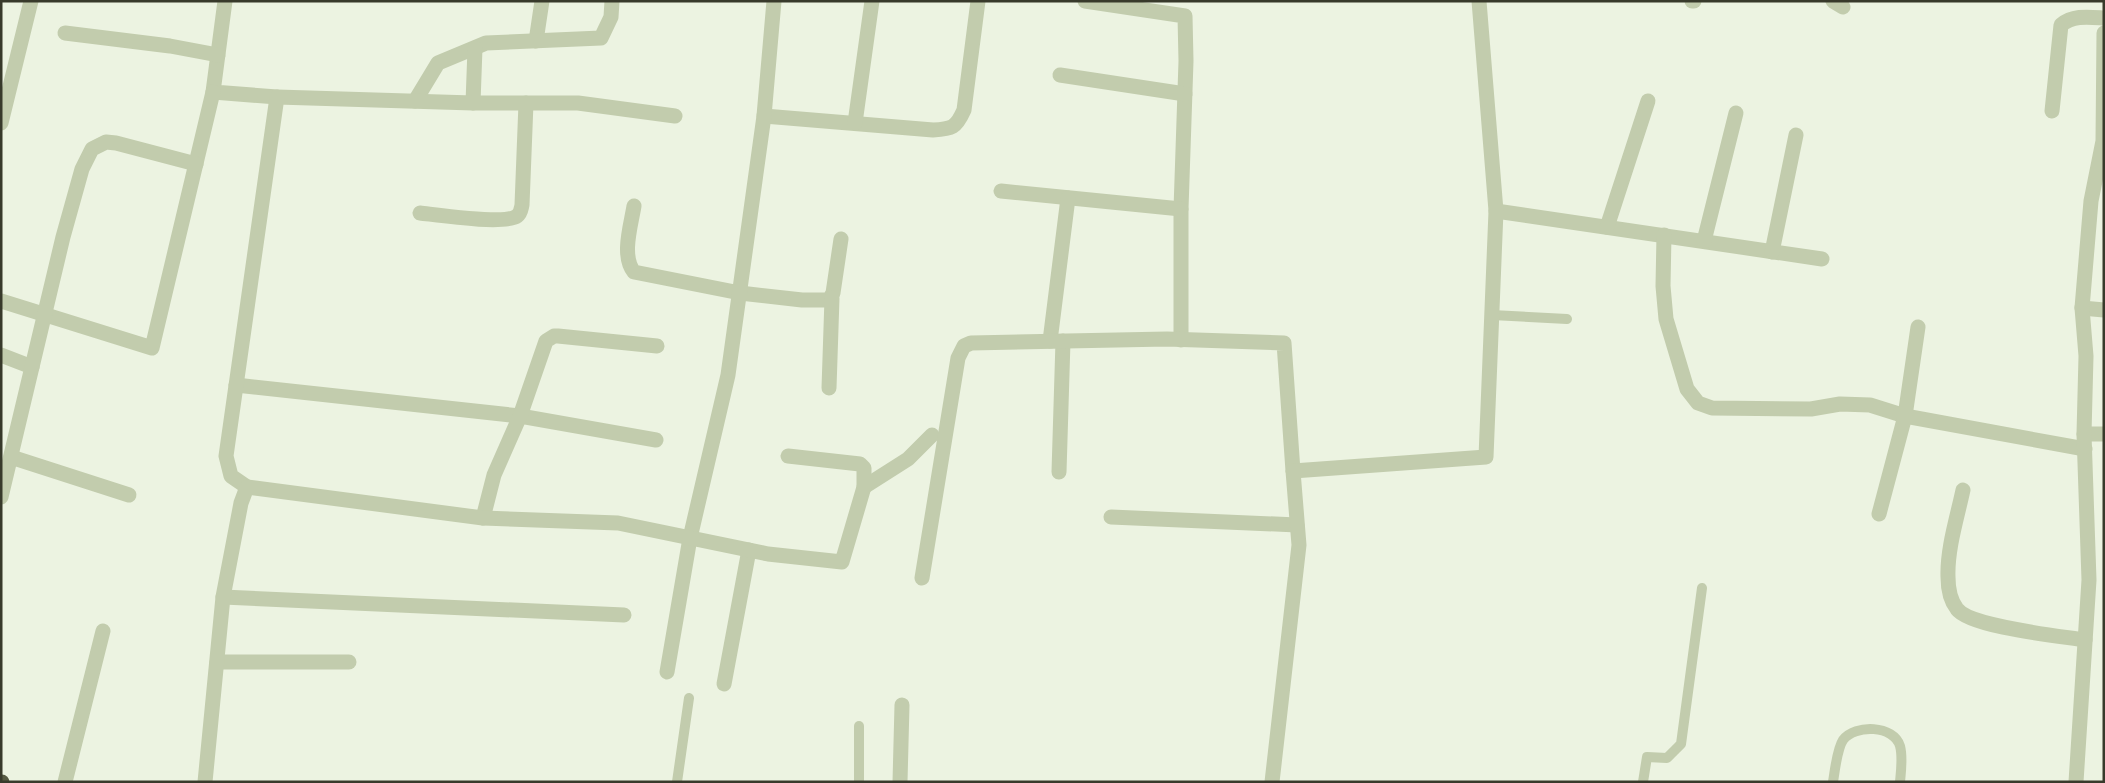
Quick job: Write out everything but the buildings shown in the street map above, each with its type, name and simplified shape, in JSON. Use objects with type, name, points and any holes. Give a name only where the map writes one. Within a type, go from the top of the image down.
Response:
[{"type":"street","points":[[1,123],[31,1]]},
{"type":"street","points":[[1,301],[152,348],[213,92],[225,1]]},
{"type":"street","points":[[536,41],[542,1]]},
{"type":"street","points":[[416,101],[438,62],[486,43],[601,38],[611,16],[612,1]]},
{"type":"street","points":[[667,672],[690,538],[728,375],[764,116],[774,1]]},
{"type":"street","points":[[855,123],[872,1]]},
{"type":"street","points":[[764,116],[933,130],[949,129],[958,123],[964,110],[978,1]]},
{"type":"street","points":[[1085,1],[1167,7],[1185,16],[1185,94],[1180,209],[1181,340]]},
{"type":"street","points":[[1293,471],[1486,457],[1496,211],[1479,1]]},
{"type":"street","points":[[2052,111],[2061,25],[2068,19],[2084,16],[2104,18]]},
{"type":"street","points":[[65,33],[170,46],[218,56]]},
{"type":"street","points":[[2076,782],[2089,580],[2085,441],[2087,386],[2082,308],[2091,201],[2103,141],[2104,33]]},
{"type":"street","points":[[473,103],[475,48]]},
{"type":"street","points":[[1060,75],[1185,94]]},
{"type":"street","points":[[213,92],[277,97],[578,104],[675,116]]},
{"type":"street","points":[[277,97],[226,456],[231,476],[247,487],[483,518],[618,524],[768,554],[842,562],[864,488],[866,472],[860,464],[788,456]]},
{"type":"street","points":[[1607,227],[1648,101]]},
{"type":"street","points":[[420,213],[502,220],[516,217],[520,213],[522,205],[526,103]]},
{"type":"street","points":[[1704,241],[1736,113]]},
{"type":"street","points":[[1772,252],[1796,135]]},
{"type":"street","points":[[1,498],[44,315],[82,169],[92,148],[106,142],[116,143],[196,164]]},
{"type":"street","points":[[1001,191],[1180,209]]},
{"type":"street","points":[[1059,472],[1056,341],[1068,198]]},
{"type":"street","points":[[634,206],[627,258],[634,272],[740,293],[824,302],[832,298]]},
{"type":"street","points":[[1496,211],[1822,259]]},
{"type":"street","points":[[1664,236],[1663,286],[1666,319],[1688,389],[1698,403],[1712,408],[1811,409],[1854,404],[1870,405],[1905,416],[2085,441],[2104,434]]},
{"type":"street","points":[[829,388],[832,298],[841,239]]},
{"type":"street","points":[[2082,308],[2104,310]]},
{"type":"street","points":[[1879,514],[1905,416],[1918,327]]},
{"type":"street","points":[[483,518],[494,475],[520,416],[542,347],[549,339],[558,336],[657,346]]},
{"type":"street","points":[[922,578],[960,350],[964,346],[971,343],[1056,341],[1181,340],[1284,343],[1299,544],[1272,782]]},
{"type":"street","points":[[1,355],[32,367]]},
{"type":"street","points":[[236,385],[520,416],[656,440]]},
{"type":"street","points":[[864,488],[908,459],[932,435]]},
{"type":"street","points":[[11,457],[129,494]]},
{"type":"street","points":[[205,782],[223,597],[241,503],[247,487]]},
{"type":"street","points":[[1963,490],[1948,575],[1949,594],[1957,610],[1969,619],[1989,624],[2085,640]]},
{"type":"street","points":[[1111,517],[1297,525]]},
{"type":"street","points":[[724,684],[749,550]]},
{"type":"street","points":[[223,597],[624,615]]},
{"type":"street","points":[[65,782],[103,631]]},
{"type":"street","points":[[217,662],[349,662]]},
{"type":"street","points":[[900,782],[902,705]]},
{"type":"lane","points":[[1492,315],[1567,319]]},
{"type":"lane","points":[[1643,782],[1645,759],[1647,757],[1667,758],[1681,744],[1702,588]]},
{"type":"lane","points":[[677,782],[689,698]]},
{"type":"lane","points":[[858,782],[859,726]]},
{"type":"lane","points":[[1833,782],[1836,763],[1844,740],[1854,732],[1870,729],[1882,729],[1892,735],[1900,745],[1900,782]]}]
